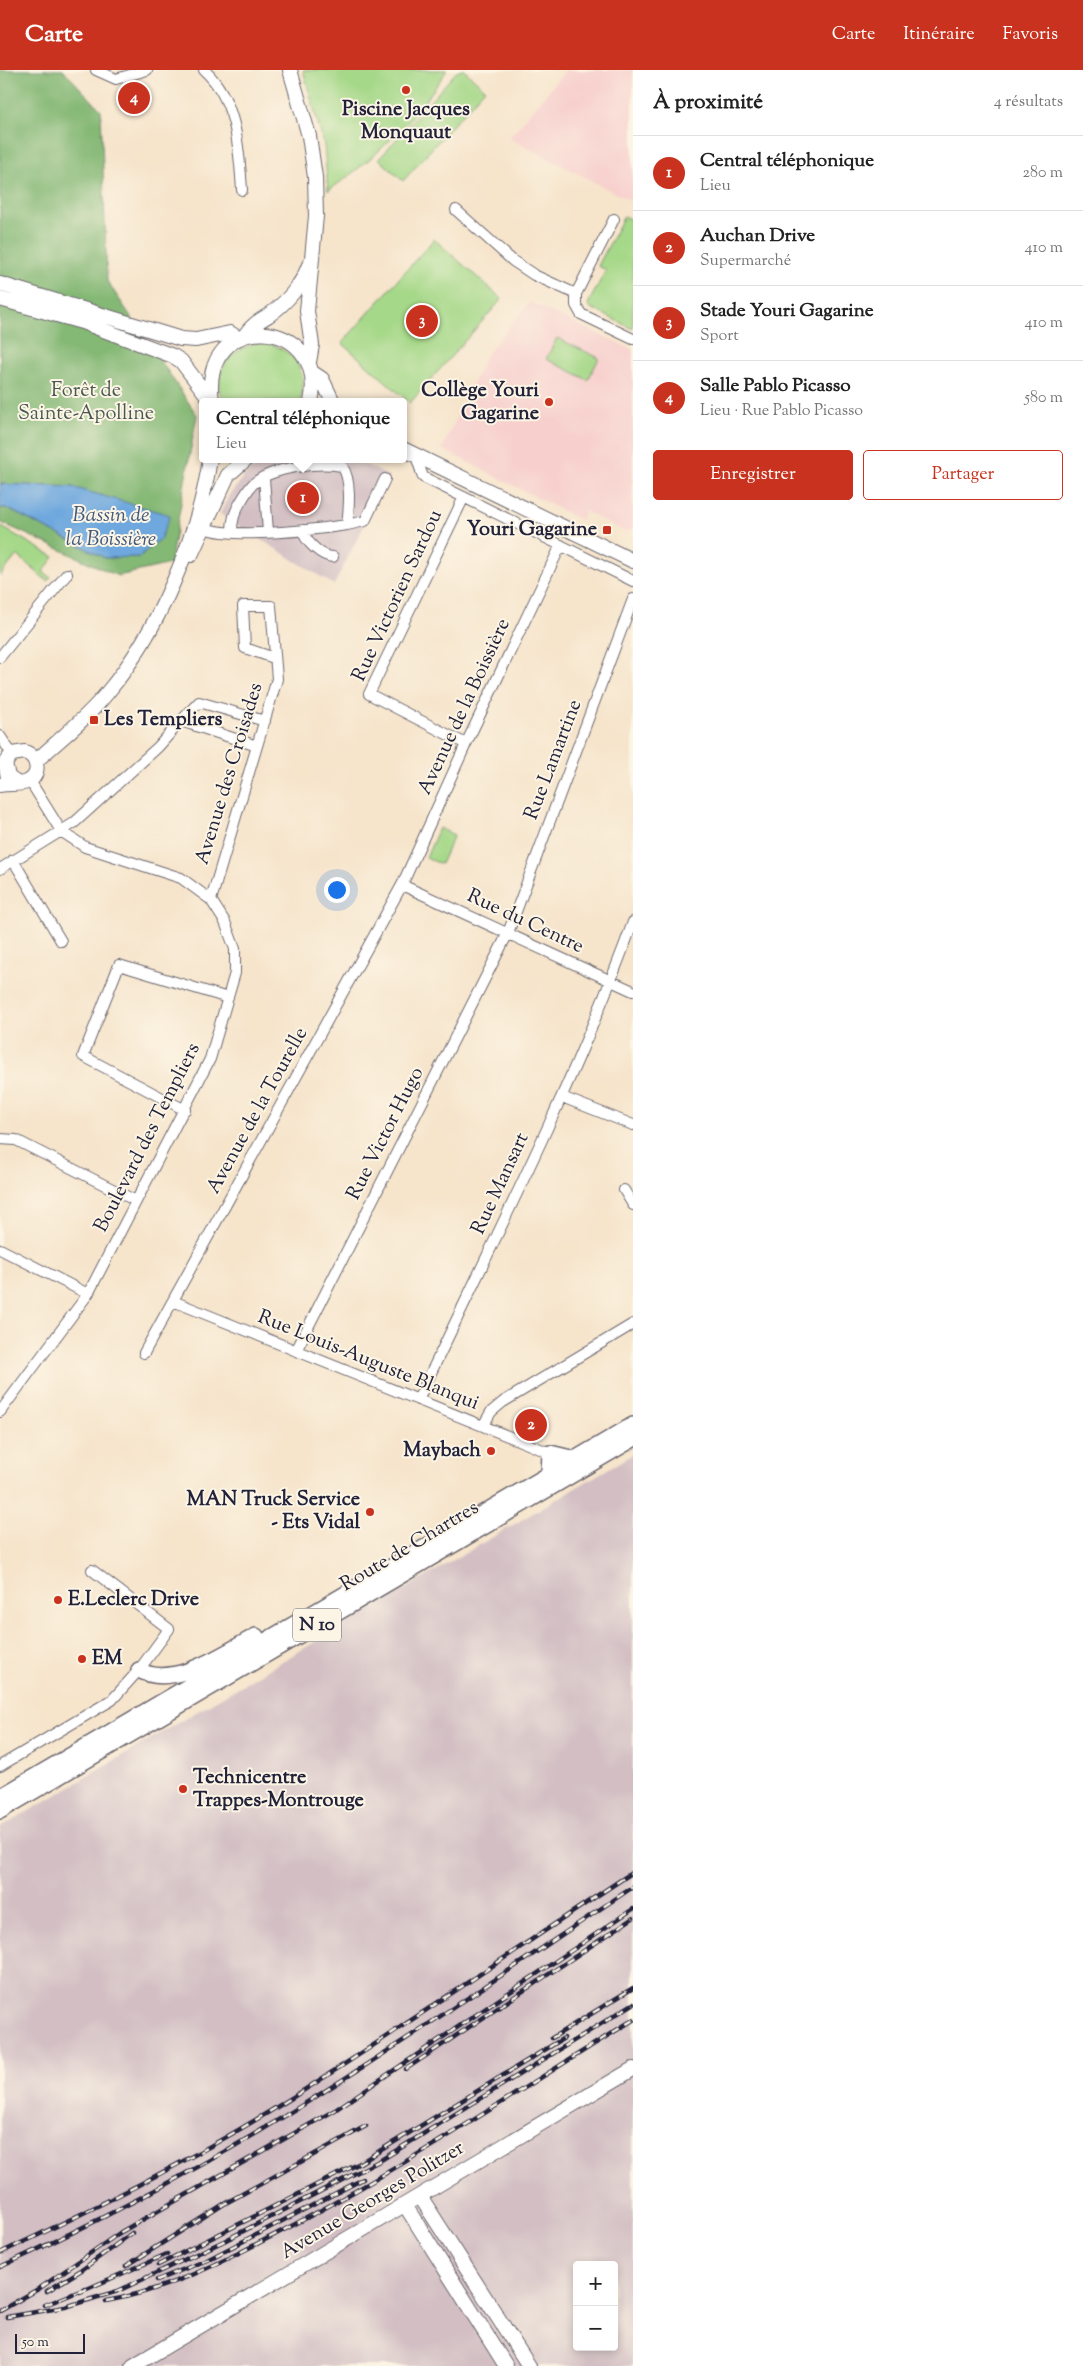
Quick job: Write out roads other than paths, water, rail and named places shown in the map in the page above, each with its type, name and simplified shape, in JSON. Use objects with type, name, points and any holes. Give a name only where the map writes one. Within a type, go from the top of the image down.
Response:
[{"type":"main road","name":"Route de Chartres","points":[[0,1797],[633,1425]]},
{"type":"main road","name":"Route de Chartres","points":[[0,1811],[633,1439]]},
{"type":"main road","points":[[549,1474],[550,1453],[575,1459]]},
{"type":"main road","points":[[139,1670],[146,1674],[160,1677],[187,1671],[297,1614],[310,1616]]},
{"type":"street","points":[[96,70],[116,79],[147,70]]},
{"type":"street","points":[[204,70],[215,80],[227,101],[239,141],[242,190]]},
{"type":"street","points":[[290,70],[309,136],[315,176],[316,216],[314,250],[307,311],[312,346],[311,367],[314,388],[312,398]]},
{"type":"street","points":[[456,210],[513,261],[534,275],[576,294]]},
{"type":"street","points":[[614,220],[576,294],[576,304],[581,314],[633,339]]},
{"type":"street","points":[[211,398],[209,383],[213,365],[223,349],[242,336],[253,324],[287,300],[305,275],[314,250]]},
{"type":"street","points":[[0,282],[181,339],[196,340],[230,334],[242,336],[263,332],[282,336],[298,346],[311,367],[322,379],[331,398]]},
{"type":"street","points":[[0,300],[82,322],[173,356],[181,361],[209,398]]},
{"type":"street","points":[[407,451],[633,561]]},
{"type":"street","points":[[416,456],[424,476],[633,581]]},
{"type":"street","points":[[33,757],[58,742],[106,695],[127,668],[143,642],[180,569],[209,463]]},
{"type":"street","points":[[180,569],[186,564],[228,476],[242,463]]},
{"type":"street","points":[[232,532],[233,518],[252,485],[264,478],[297,467],[326,464],[342,466],[346,471],[349,506],[347,525]]},
{"type":"street","points":[[264,478],[268,532]]},
{"type":"street","points":[[204,528],[214,531],[268,532],[303,530],[365,521],[385,479]]},
{"type":"street","name":"Rue Victorien Sardou","points":[[464,497],[369,694],[466,744]]},
{"type":"street","points":[[303,530],[308,540],[327,557],[333,557]]},
{"type":"street","name":"Avenue de la Boissière","points":[[402,885],[466,744],[561,546]]},
{"type":"street","points":[[0,657],[67,574]]},
{"type":"street","name":"Rue Lamartine","points":[[508,933],[633,599]]},
{"type":"street","name":"Avenue des Croisades","points":[[211,900],[277,679],[271,606],[243,606],[245,648],[274,658]]},
{"type":"street","points":[[0,869],[74,823],[144,759],[199,702],[265,721]]},
{"type":"street","points":[[181,721],[257,746]]},
{"type":"street","points":[[0,736],[12,754]]},
{"type":"street","points":[[15,782],[2,771],[7,760],[12,754],[21,751],[33,757]]},
{"type":"street","points":[[0,785],[30,781],[36,772],[33,757]]},
{"type":"street","name":"Boulevard des Templiers","points":[[0,1412],[88,1294],[210,1060],[234,973],[235,949],[225,922],[211,900],[181,878],[85,847],[61,831],[30,781]]},
{"type":"street","points":[[13,860],[61,941]]},
{"type":"street","name":"Rue du Centre","points":[[402,885],[633,991]]},
{"type":"street","name":"Avenue de la Tourelle","points":[[144,1353],[402,885]]},
{"type":"street","name":"Rue Mansart","points":[[418,1400],[562,1097],[611,981],[633,922]]},
{"type":"street","name":"Rue Victor Hugo","points":[[296,1351],[508,933]]},
{"type":"street","points":[[185,1110],[83,1056],[86,1047],[119,965],[228,998]]},
{"type":"street","points":[[562,1097],[633,1126]]},
{"type":"street","points":[[0,1138],[16,1140],[136,1202]]},
{"type":"street","points":[[624,1190],[633,1205]]},
{"type":"street","points":[[0,1249],[88,1294]]},
{"type":"street","name":"Rue Louis-Auguste Blanqui","points":[[173,1301],[550,1453]]},
{"type":"street","points":[[483,1426],[491,1412],[504,1402],[633,1324]]},
{"type":"street","points":[[0,1766],[112,1700],[139,1670],[169,1630],[92,1570]]},
{"type":"street","name":"Avenue Georges Politzer","points":[[138,2363],[633,2069]]},
{"type":"street","points":[[420,2196],[529,2366]]},
{"type":"street","points":[[405,2205],[506,2366]]},
{"type":"water","name":"Bassin de la Boissière","points":[[0,484],[72,487],[170,515],[161,538],[139,557],[105,558],[6,508],[0,508]]},
{"type":"railway","points":[[0,2253],[74,2218],[147,2180],[219,2141],[290,2099],[633,1872]]},
{"type":"railway","points":[[0,2267],[132,2202],[260,2131],[402,2042],[633,1887]]},
{"type":"railway","points":[[0,2311],[40,2288],[121,2232],[335,2110],[633,1909]]},
{"type":"railway","points":[[406,2069],[633,1918]]},
{"type":"railway","points":[[552,2038],[633,1988]]},
{"type":"railway","points":[[7,2317],[65,2307],[118,2291],[224,2241],[381,2160],[633,2004]]},
{"type":"railway","points":[[106,2301],[152,2290],[174,2282],[217,2264],[280,2232],[414,2156],[633,2020]]},
{"type":"railway","points":[[158,2265],[360,2163],[564,2038]]},
{"type":"railway","points":[[126,2266],[224,2204],[366,2126]]},
{"type":"railway","points":[[157,2280],[207,2260],[363,2179]]},
{"type":"railway","points":[[47,2291],[83,2269],[132,2233]]},
{"type":"railway","points":[[80,2292],[167,2254]]},
{"type":"railway","points":[[45,2305],[85,2289]]},
{"type":"place","name":"Piscine Jacques Monquaut","points":[[406,90]]},
{"type":"place","name":"Salle Pablo Picasso","points":[[134,98]]},
{"type":"place","name":"Stade Youri Gagarine","points":[[422,321]]},
{"type":"place","name":"Collège Youri Gagarine","points":[[549,402]]},
{"type":"place","name":"Central téléphonique","points":[[303,498]]},
{"type":"place","name":"Youri Gagarine","points":[[607,530]]},
{"type":"place","name":"Les Templiers","points":[[94,720]]},
{"type":"place","name":"Auchan Drive","points":[[531,1425]]},
{"type":"place","name":"Maybach","points":[[491,1451]]},
{"type":"place","name":"MAN Truck Service - Ets Vidal","points":[[370,1512]]},
{"type":"place","name":"E.Leclerc Drive","points":[[58,1600]]},
{"type":"place","name":"EM","points":[[82,1659]]},
{"type":"place","name":"Technicentre Trappes-Montrouge","points":[[183,1789]]},
{"type":"park label","name":"Forêt de Sainte-Apolline","points":[[86,402]]}]
